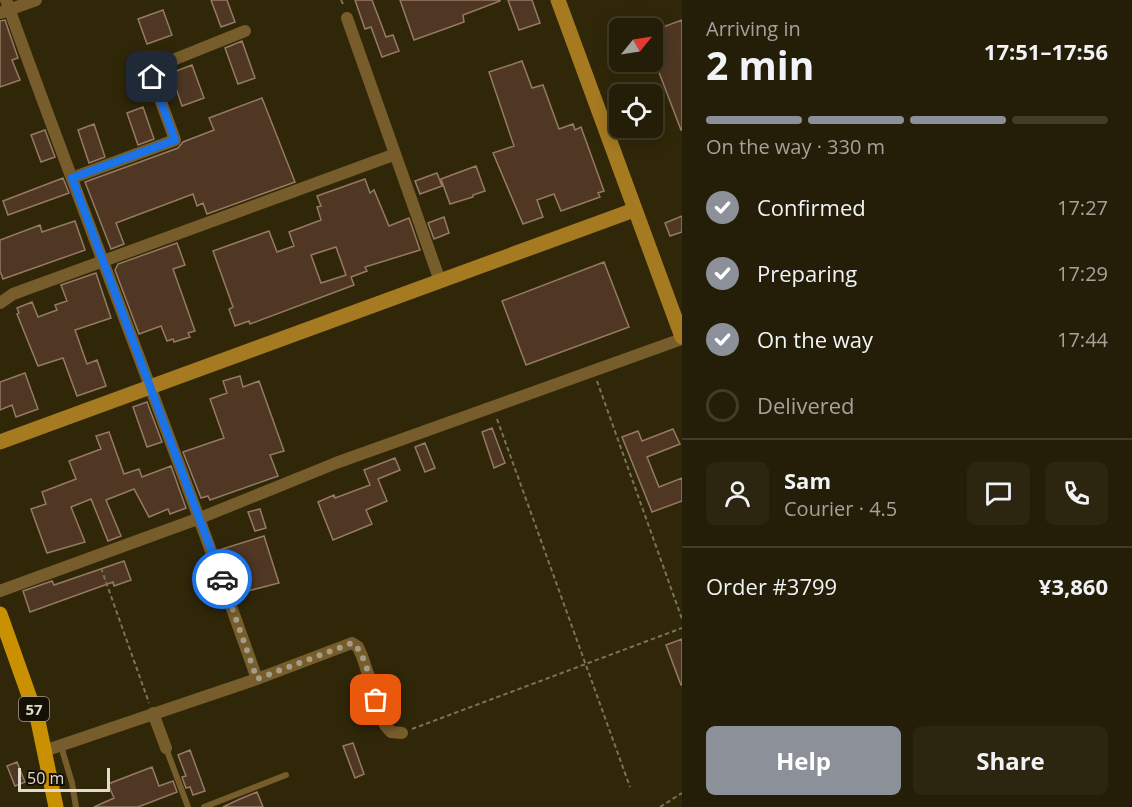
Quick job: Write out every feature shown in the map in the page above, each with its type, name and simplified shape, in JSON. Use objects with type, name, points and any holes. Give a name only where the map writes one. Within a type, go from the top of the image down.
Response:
[{"type":"main road","name":"57","points":[[0,614],[38,722],[56,807]]},
{"type":"street","points":[[36,0],[5,8],[104,261],[149,387],[200,518],[257,679]]},
{"type":"street","points":[[0,591],[200,518],[336,463],[682,338],[558,0]]},
{"type":"street","points":[[347,18],[393,155],[440,281]]},
{"type":"street","points":[[72,178],[175,140],[152,77],[153,68],[245,31]]},
{"type":"street","points":[[0,303],[13,294],[393,155]]},
{"type":"street","points":[[0,442],[634,210]]},
{"type":"street","points":[[44,751],[257,679],[352,643],[358,647],[362,656],[384,725],[391,732],[402,733]]},
{"type":"street","points":[[153,713],[166,748]]},
{"type":"lane","points":[[61,746],[72,783],[76,807]]},
{"type":"lane","points":[[166,748],[188,807]]},
{"type":"lane","points":[[204,807],[286,775]]},
{"type":"path","points":[[593,370],[682,619]]},
{"type":"path","points":[[493,408],[630,787]]},
{"type":"path","points":[[96,556],[153,713]]},
{"type":"path","points":[[402,733],[682,628]]},
{"type":"path","points":[[660,807],[682,793]]},
{"type":"building","points":[[211,0],[227,0],[235,22],[221,27]]},
{"type":"building","points":[[355,0],[372,0],[386,37],[393,35],[399,51],[382,57],[371,27],[365,29]]},
{"type":"building","points":[[400,0],[500,1],[463,15],[464,22],[414,40]]},
{"type":"building","points":[[508,0],[532,0],[540,23],[519,30]]},
{"type":"building","points":[[163,10],[172,35],[147,44],[138,19]]},
{"type":"building","points":[[5,20],[18,58],[12,60],[20,80],[0,87],[0,21]]},
{"type":"building","points":[[682,20],[682,130],[659,72],[663,72],[663,27]]},
{"type":"building","points":[[242,41],[255,78],[238,84],[225,48]]},
{"type":"building","points":[[522,61],[532,88],[543,85],[559,129],[573,124],[575,130],[581,127],[604,191],[598,193],[600,197],[561,211],[554,194],[537,200],[543,217],[523,224],[493,153],[514,146],[489,72]]},
{"type":"building","points":[[192,65],[204,98],[182,106],[171,73]]},
{"type":"building","points":[[262,98],[295,182],[207,214],[203,203],[197,206],[193,194],[116,223],[124,244],[111,249],[85,182],[178,148],[183,142],[214,130],[209,118]]},
{"type":"building","points":[[143,107],[154,139],[138,145],[127,113]]},
{"type":"building","points":[[94,124],[105,157],[89,163],[78,130]]},
{"type":"building","points":[[45,130],[55,157],[41,162],[31,135]]},
{"type":"building","points":[[476,166],[485,191],[450,204],[441,179]]},
{"type":"building","points":[[437,173],[442,186],[420,194],[415,181]]},
{"type":"building","points":[[63,178],[69,193],[8,215],[3,201]]},
{"type":"building","points":[[365,179],[370,193],[374,190],[389,226],[409,218],[420,250],[365,267],[367,271],[351,277],[354,285],[250,324],[249,321],[235,326],[229,309],[233,307],[213,251],[269,231],[277,252],[294,246],[289,232],[321,220],[317,207],[321,206],[317,196]],"holes":[[[336,247],[346,275],[321,283],[311,255]]]},
{"type":"building","points":[[682,216],[682,232],[670,236],[665,223]]},
{"type":"building","points":[[444,217],[449,233],[434,239],[428,223]]},
{"type":"building","points":[[75,221],[85,250],[3,279],[0,271],[0,240],[40,225],[42,232]]},
{"type":"building","points":[[177,243],[185,265],[173,269],[195,331],[188,333],[190,337],[174,342],[173,339],[167,341],[161,326],[139,334],[115,270],[118,264]]},
{"type":"building","points":[[604,262],[629,327],[526,365],[502,301]]},
{"type":"building","points":[[96,273],[111,318],[75,330],[87,364],[97,360],[106,386],[77,396],[63,358],[38,366],[17,314],[19,313],[17,308],[32,302],[38,317],[57,310],[55,305],[67,301],[61,285]]},
{"type":"building","points":[[25,373],[38,409],[16,417],[12,405],[0,410],[0,382]]},
{"type":"building","points":[[240,376],[243,387],[259,381],[284,451],[270,455],[278,476],[210,500],[208,496],[201,498],[183,452],[224,438],[210,399],[227,393],[223,381]]},
{"type":"building","points":[[147,402],[162,442],[147,447],[133,407]]},
{"type":"building","points":[[492,428],[505,463],[494,468],[482,432]]},
{"type":"building","points":[[673,429],[680,444],[647,457],[659,487],[682,478],[682,501],[652,512],[622,437],[638,431],[642,441]]},
{"type":"building","points":[[109,432],[124,474],[139,469],[142,477],[171,466],[186,508],[170,514],[168,509],[149,517],[134,489],[106,500],[121,536],[108,541],[91,499],[71,507],[85,542],[47,553],[31,509],[46,504],[42,492],[76,479],[69,461],[101,449],[96,436]]},
{"type":"building","points":[[425,443],[435,468],[425,472],[415,447]]},
{"type":"building","points":[[395,458],[400,470],[378,479],[387,501],[366,510],[372,524],[333,540],[318,502],[370,485],[364,470]]},
{"type":"building","points":[[260,509],[266,528],[255,531],[248,512]]},
{"type":"building","points":[[264,536],[279,583],[236,594],[219,550]]},
{"type":"building","points":[[124,561],[131,580],[114,586],[113,582],[30,612],[23,591],[52,581],[54,585]]},
{"type":"building","points":[[682,639],[682,685],[681,685],[666,645]]},
{"type":"building","points":[[353,743],[364,774],[355,778],[343,746]]},
{"type":"building","points":[[190,750],[205,791],[193,795],[190,787],[186,788],[182,777],[186,776],[178,755]]},
{"type":"building","points":[[17,762],[25,782],[15,786],[7,766]]},
{"type":"building","points":[[152,767],[159,786],[173,781],[177,792],[138,807],[94,807],[114,798],[108,784]]},
{"type":"building","points":[[257,792],[263,807],[223,807],[240,799]]},
{"type":"way so far","points":[[222,579],[257,679],[352,643],[358,647],[362,656],[376,700]]},
{"type":"route","points":[[152,77],[175,140],[72,178],[222,579]]}]
